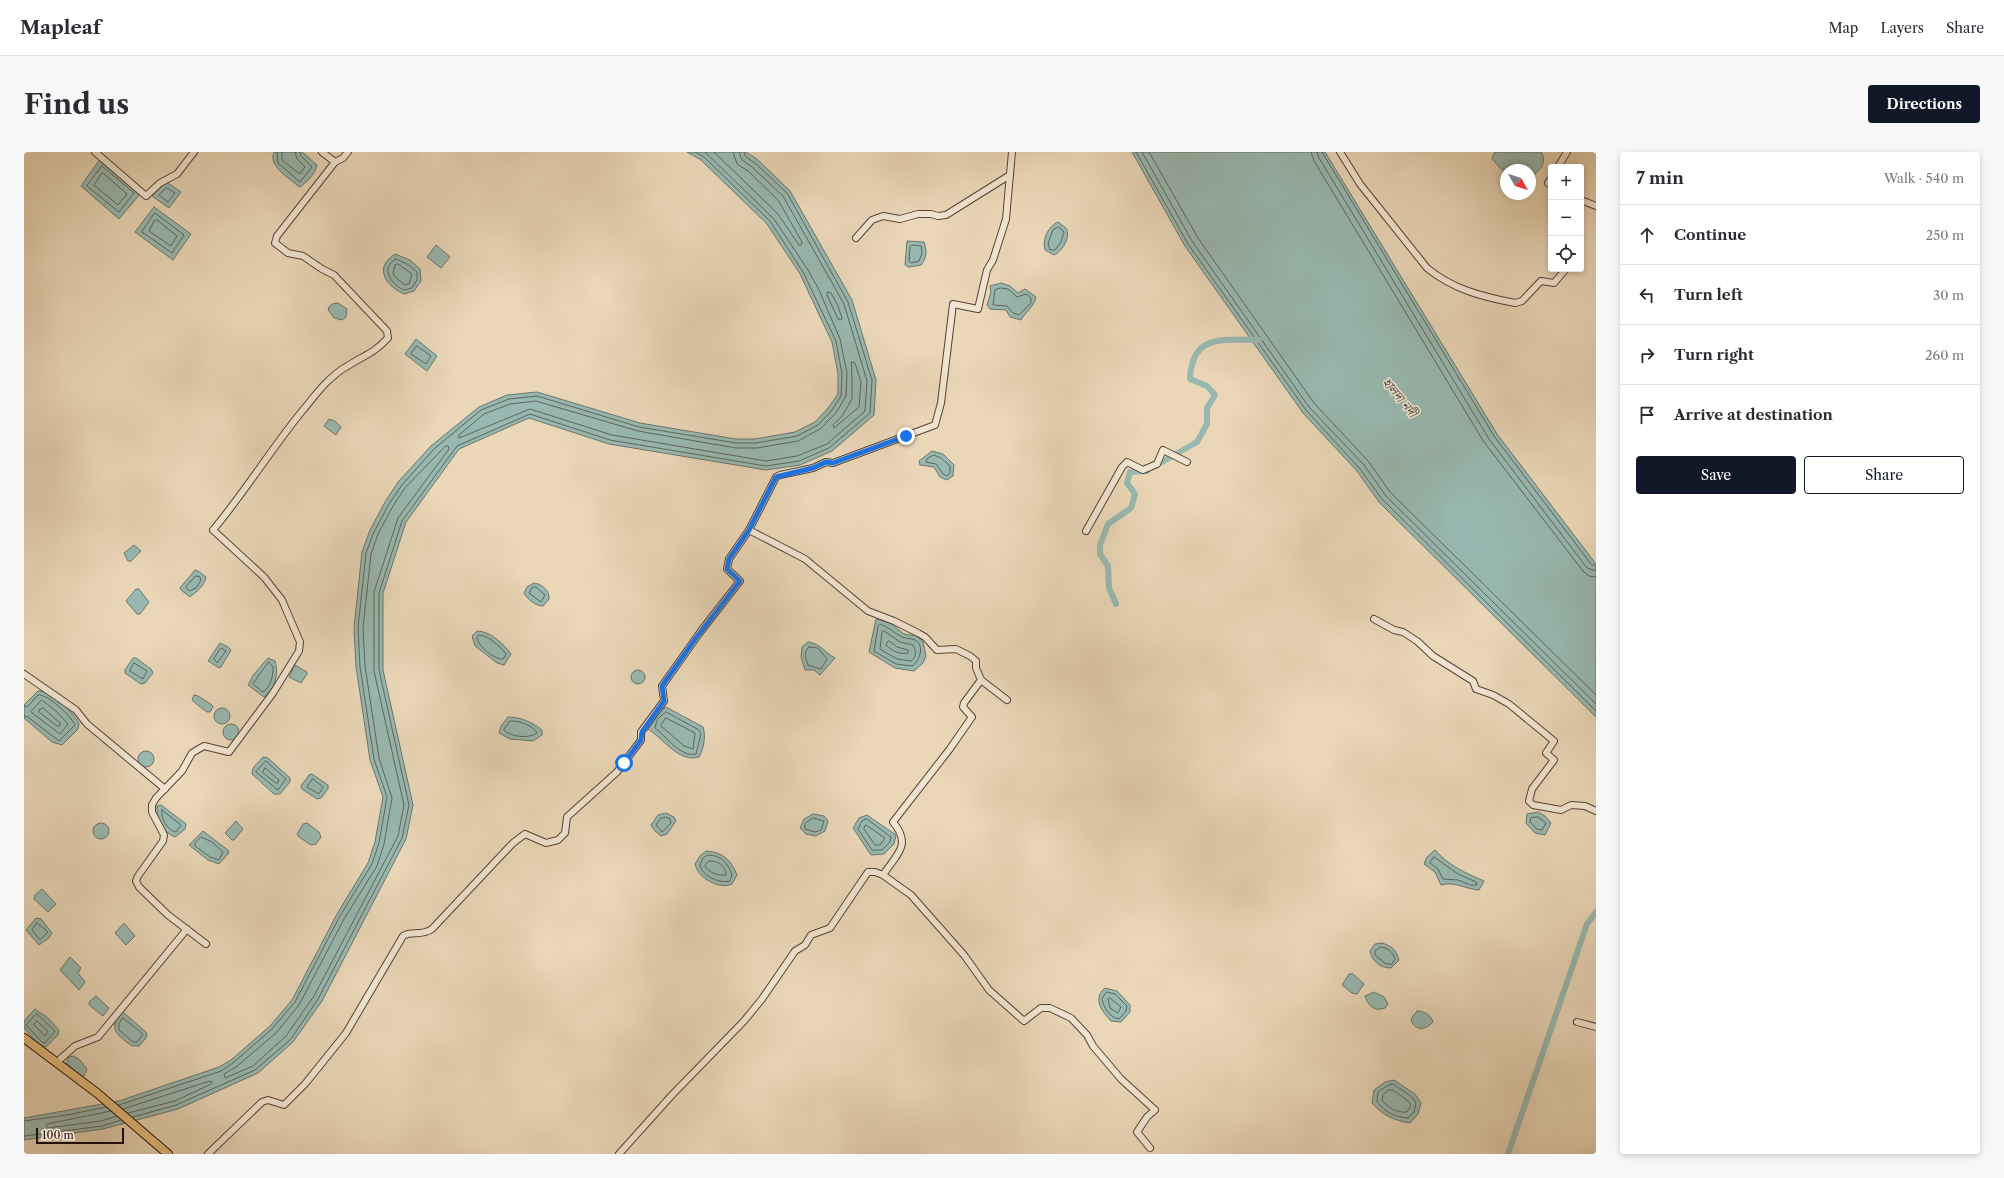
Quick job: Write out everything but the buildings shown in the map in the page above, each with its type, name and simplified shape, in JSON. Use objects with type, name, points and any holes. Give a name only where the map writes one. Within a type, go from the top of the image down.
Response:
[{"type":"main road","points":[[24,1038],[96,1093],[168,1154]]},
{"type":"street","points":[[95,152],[146,196],[160,183],[177,174],[194,152]]},
{"type":"street","points":[[322,152],[335,162]]},
{"type":"street","points":[[206,944],[144,892],[136,881],[163,841],[164,835],[152,812],[152,805],[182,771],[192,753],[204,746],[229,752],[273,693],[299,651],[300,642],[282,600],[264,577],[213,530],[235,504],[252,476],[288,428],[324,385],[346,367],[378,349],[388,338],[387,332],[334,275],[303,256],[288,253],[276,243],[277,236],[335,162],[343,158],[348,152]]},
{"type":"street","points":[[208,1154],[262,1102],[268,1100],[284,1105],[301,1089],[346,1033],[403,936],[410,933],[424,934],[432,929],[513,843],[525,834],[546,843],[558,840],[565,833],[567,817],[604,785],[632,753],[641,740],[642,732],[664,701],[662,686],[697,636],[740,581],[727,569],[729,559],[749,530],[774,480],[780,475],[813,468],[826,462],[833,463],[935,425],[942,403],[953,304],[978,308],[987,270],[993,260],[1006,219],[1012,152]]},
{"type":"street","points":[[1340,152],[1360,184],[1427,268],[1440,279],[1457,288],[1515,303],[1527,296],[1541,281],[1554,283],[1563,272]]},
{"type":"street","points":[[1560,164],[1567,152]]},
{"type":"street","points":[[856,238],[872,220],[884,216],[900,219],[918,214],[946,215],[1010,175]]},
{"type":"street","points":[[1584,201],[1596,206]]},
{"type":"street","points":[[1086,531],[1122,467],[1127,462],[1143,470],[1157,464],[1163,450],[1187,462]]},
{"type":"street","points":[[749,530],[805,559],[868,611],[894,621],[922,635],[937,650],[956,649],[970,656],[976,661],[976,668],[982,680],[1007,700]]},
{"type":"street","points":[[1374,619],[1394,630],[1403,632],[1417,641],[1433,656],[1473,681],[1476,689],[1494,695],[1509,704],[1554,741],[1546,753],[1554,760],[1532,789],[1529,801],[1533,805],[1561,810],[1571,805],[1586,806],[1596,810]]},
{"type":"street","points":[[24,674],[76,710],[87,724],[165,789]]},
{"type":"street","points":[[883,875],[899,854],[903,840],[900,832],[893,822],[949,750],[972,717],[963,707],[964,703],[982,680]]},
{"type":"street","points":[[619,1154],[748,1017],[795,951],[806,945],[811,935],[830,928],[868,872],[875,872],[883,875],[910,895],[964,955],[989,990],[1024,1021],[1041,1008],[1050,1008],[1071,1018],[1080,1027],[1112,1069],[1155,1110],[1147,1117],[1137,1132],[1150,1148]]},
{"type":"street","points":[[56,1063],[75,1046],[98,1037],[187,929]]},
{"type":"street","points":[[1576,1022],[1596,1027]]},
{"type":"water","points":[[274,152],[302,152],[317,165],[315,171],[300,187],[276,167],[273,157]]},
{"type":"water","points":[[687,152],[746,152],[757,159],[790,191],[852,300],[876,380],[874,415],[832,451],[800,465],[766,470],[609,444],[529,418],[459,449],[406,522],[383,593],[383,670],[413,805],[406,839],[322,1001],[293,1042],[258,1073],[178,1109],[103,1129],[24,1140],[24,1118],[119,1101],[219,1067],[231,1060],[270,1026],[292,1000],[337,914],[368,863],[375,842],[383,797],[370,760],[356,667],[354,628],[362,552],[370,530],[398,482],[431,446],[479,407],[507,395],[537,392],[640,423],[736,439],[755,439],[795,432],[815,422],[829,407],[838,394],[838,374],[832,342],[800,274],[767,224],[701,160]]},
{"type":"water","name":"হালদা নদী","points":[[1132,152],[1325,152],[1497,434],[1596,564],[1596,717],[1379,502],[1357,471],[1303,413],[1185,246]]},
{"type":"water","points":[[1495,152],[1541,152],[1544,160],[1542,167],[1536,173],[1536,164],[1500,164],[1500,168],[1492,158]]},
{"type":"water","points":[[100,159],[141,193],[119,219],[81,186]]},
{"type":"water","points":[[168,183],[181,192],[169,208],[152,196],[164,184]]},
{"type":"water","points":[[154,207],[191,234],[173,260],[135,232]]},
{"type":"water","points":[[1058,222],[1066,228],[1068,235],[1063,247],[1054,255],[1045,250],[1044,242],[1051,227]]},
{"type":"water","points":[[907,241],[924,242],[926,254],[921,265],[909,267],[905,265]]},
{"type":"water","points":[[436,245],[450,257],[441,268],[427,257]]},
{"type":"water","points":[[395,254],[410,260],[420,269],[421,281],[414,291],[404,294],[387,282],[383,271],[388,259]]},
{"type":"water","points":[[1001,283],[1010,286],[1018,293],[1025,289],[1036,297],[1034,304],[1021,320],[1010,317],[1006,310],[990,309],[987,305],[991,292],[990,286]]},
{"type":"water","points":[[338,303],[347,309],[346,317],[342,320],[334,318],[328,308],[332,304]]},
{"type":"water","points":[[416,339],[437,356],[427,371],[405,354]]},
{"type":"water","points":[[329,419],[335,421],[341,427],[336,435],[324,426]]},
{"type":"water","points":[[932,451],[943,454],[954,465],[953,476],[947,480],[940,477],[934,467],[920,465],[919,461]]},
{"type":"water","points":[[134,545],[141,551],[131,561],[128,561],[124,553]]},
{"type":"water","points":[[195,570],[206,577],[198,591],[190,597],[180,588]]},
{"type":"water","points":[[534,583],[543,586],[548,593],[549,599],[543,606],[532,602],[524,593],[527,587]]},
{"type":"water","points":[[136,589],[139,589],[149,602],[140,614],[137,614],[126,601]]},
{"type":"water","points":[[876,619],[890,623],[904,634],[917,636],[923,642],[926,656],[923,663],[914,671],[895,668],[869,652]]},
{"type":"water","points":[[477,631],[487,633],[492,636],[501,642],[508,650],[511,654],[504,665],[497,663],[475,646],[472,636]]},
{"type":"water","points":[[808,642],[819,646],[835,658],[820,675],[814,670],[805,670],[801,657],[802,647]]},
{"type":"water","points":[[220,643],[231,650],[219,668],[208,661]]},
{"type":"water","points":[[133,658],[136,658],[151,669],[153,673],[145,683],[141,684],[125,673],[125,670]]},
{"type":"water","points":[[268,658],[275,661],[277,671],[271,690],[264,697],[248,685],[254,674]]},
{"type":"water","points":[[295,665],[307,672],[301,683],[289,677]]},
{"type":"water","points":[[635,670],[641,670],[645,674],[645,680],[641,684],[635,684],[631,680],[631,674]]},
{"type":"water","points":[[38,691],[50,694],[62,702],[79,723],[78,729],[62,745],[52,742],[24,718],[24,705]]},
{"type":"water","points":[[194,695],[212,705],[213,707],[210,712],[207,712],[192,700]]},
{"type":"water","points":[[666,707],[703,727],[704,742],[699,757],[685,757],[672,749],[648,729],[658,714]]},
{"type":"water","points":[[222,708],[228,710],[230,716],[228,722],[222,724],[216,722],[214,716],[216,710]]},
{"type":"water","points":[[508,717],[530,722],[542,730],[542,735],[533,741],[510,739],[499,733],[501,726]]},
{"type":"water","points":[[231,724],[238,729],[239,732],[234,739],[231,740],[224,735],[223,732],[228,725]]},
{"type":"water","points":[[146,751],[153,756],[154,759],[149,766],[146,767],[139,762],[138,759],[143,752]]},
{"type":"water","points":[[263,757],[268,758],[290,778],[290,782],[280,794],[274,794],[252,774],[253,768]]},
{"type":"water","points":[[312,774],[328,785],[328,789],[321,798],[317,799],[302,789],[301,786],[309,775]]},
{"type":"water","points":[[161,805],[186,824],[185,829],[175,837],[164,829],[159,820],[157,806]]},
{"type":"water","points":[[1538,812],[1545,816],[1551,823],[1545,835],[1535,833],[1526,823],[1527,814]]},
{"type":"water","points":[[666,813],[674,817],[676,821],[667,834],[661,836],[651,825],[658,815]]},
{"type":"water","points":[[813,814],[824,816],[828,821],[825,831],[816,836],[806,834],[800,828],[804,819]]},
{"type":"water","points":[[867,815],[896,835],[894,844],[884,854],[871,855],[853,828],[859,818]]},
{"type":"water","points":[[236,821],[243,829],[234,840],[232,840],[225,833]]},
{"type":"water","points":[[101,823],[108,828],[109,831],[104,838],[101,839],[94,834],[93,831],[98,824]]},
{"type":"water","points":[[307,823],[319,832],[321,837],[316,844],[311,845],[297,834],[303,824]]},
{"type":"water","points":[[203,831],[229,851],[219,864],[208,860],[189,845]]},
{"type":"water","points":[[1435,850],[1445,860],[1457,868],[1484,881],[1479,890],[1451,884],[1441,885],[1435,872],[1424,864],[1427,857]]},
{"type":"water","points":[[706,851],[722,855],[729,861],[737,875],[732,884],[715,884],[700,874],[695,864],[700,856]]},
{"type":"water","points":[[42,889],[56,904],[48,912],[34,899],[35,895]]},
{"type":"water","points":[[36,918],[41,919],[52,933],[49,938],[39,945],[26,930]]},
{"type":"water","points":[[124,923],[135,936],[126,945],[115,933]]},
{"type":"water","points":[[1382,943],[1393,949],[1398,957],[1399,960],[1391,968],[1383,967],[1375,961],[1371,955],[1370,951],[1375,944]]},
{"type":"water","points":[[70,957],[81,968],[78,973],[85,982],[79,990],[60,970]]},
{"type":"water","points":[[1349,974],[1353,974],[1364,984],[1357,994],[1352,993],[1342,985]]},
{"type":"water","points":[[1105,988],[1117,991],[1130,1005],[1130,1012],[1121,1022],[1111,1021],[1104,1013],[1100,1005],[1099,996]]},
{"type":"water","points":[[1374,992],[1384,997],[1388,1004],[1385,1008],[1375,1009],[1368,1003],[1365,996]]},
{"type":"water","points":[[96,996],[109,1008],[103,1016],[89,1005],[89,1002]]},
{"type":"water","points":[[35,1009],[48,1018],[59,1030],[58,1035],[46,1047],[39,1045],[24,1028],[24,1021]]},
{"type":"water","points":[[1417,1011],[1427,1014],[1431,1017],[1433,1022],[1427,1027],[1417,1028],[1412,1023],[1411,1019]]},
{"type":"water","points":[[123,1012],[147,1033],[146,1038],[139,1046],[132,1046],[122,1039],[116,1031],[115,1023]]},
{"type":"water","points":[[74,1056],[80,1060],[87,1069],[84,1076],[80,1075],[66,1063],[69,1057]]},
{"type":"water","points":[[1394,1080],[1415,1094],[1421,1103],[1418,1114],[1410,1123],[1389,1117],[1372,1103],[1374,1090],[1385,1082]]},
{"type":"waterway","points":[[1155,466],[1197,442],[1207,424],[1207,408],[1215,395],[1207,386],[1190,379],[1192,364],[1203,346],[1222,340],[1259,340]]},
{"type":"waterway","points":[[1116,604],[1109,588],[1108,566],[1100,554],[1100,545],[1108,524],[1131,508],[1135,494],[1127,483],[1130,472],[1147,471]]},
{"type":"waterway","points":[[1508,1154],[1587,924],[1596,912]]},
{"type":"route","points":[[624,763],[641,740],[642,732],[664,701],[662,686],[701,631],[740,581],[727,569],[729,559],[749,530],[756,513],[776,477],[813,468],[824,462],[833,463],[906,436]]}]
